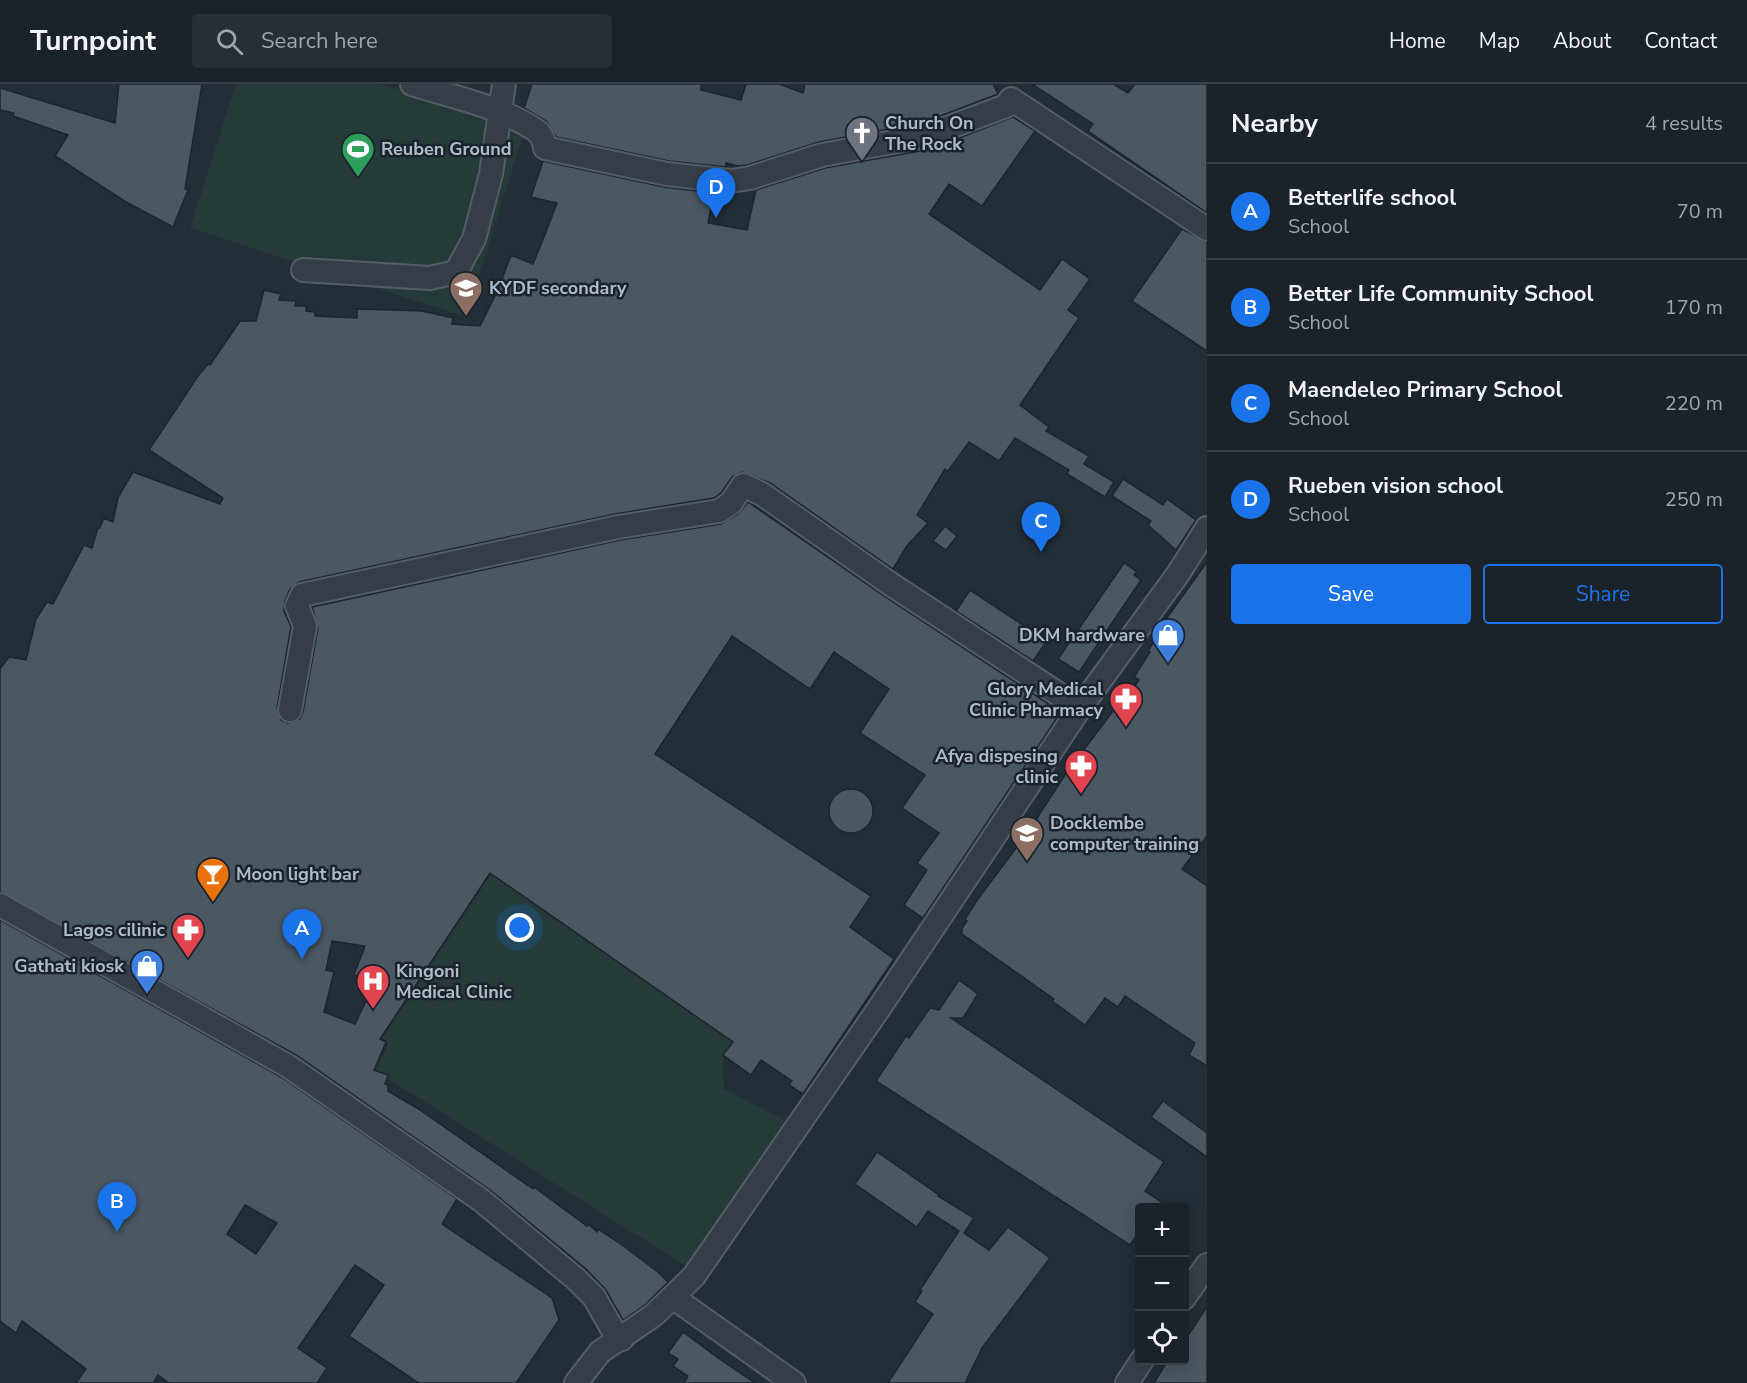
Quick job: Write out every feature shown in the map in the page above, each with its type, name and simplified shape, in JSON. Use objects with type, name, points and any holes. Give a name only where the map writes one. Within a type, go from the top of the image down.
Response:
[{"type":"street","points":[[412,84],[498,112],[536,129],[544,140],[545,148],[667,174],[731,181],[750,178],[822,155],[926,136],[1006,106],[1011,99],[1207,229]]},
{"type":"street","points":[[303,270],[430,278],[456,272],[474,239],[491,174],[498,112],[504,84]]},
{"type":"street","points":[[290,710],[305,626],[297,606],[302,595],[618,527],[719,511],[731,503],[743,485],[762,494],[892,585],[1080,708]]},
{"type":"street","points":[[576,1383],[595,1356],[622,1339],[674,1298],[694,1275],[874,1016],[1080,708],[1178,574],[1207,528]]},
{"type":"street","points":[[0,905],[288,1066],[481,1200],[576,1279],[594,1297],[614,1332],[622,1339]]},
{"type":"street","points":[[1189,1292],[1207,1265]]},
{"type":"street","points":[[674,1298],[794,1383]]},
{"type":"street","points":[[1127,1383],[1139,1365]]},
{"type":"green space","name":"Reuben Ground","points":[[236,84],[381,84],[525,129],[466,317],[190,228]]},
{"type":"green space","points":[[491,874],[733,1042],[723,1055],[724,1089],[787,1121],[697,1273],[376,1071],[388,1044],[383,1037]]},
{"type":"building","points":[[119,84],[202,84],[185,189],[188,190],[173,227],[126,202],[55,156],[68,135],[13,116],[14,113],[0,110],[0,88],[115,123]]},
{"type":"building","points":[[532,84],[701,84],[701,90],[741,100],[746,84],[779,84],[803,93],[805,84],[993,84],[998,94],[922,123],[819,142],[747,165],[738,166],[726,163],[726,167],[669,161],[556,137],[546,121],[524,108]]},
{"type":"building","points":[[1032,84],[1113,84],[1128,93],[1135,84],[1207,84],[1207,213],[1088,131],[1093,124]]},
{"type":"building","points":[[1013,117],[1035,131],[982,206],[949,184],[929,214],[1040,290],[1062,259],[1090,279],[1068,310],[1079,318],[1020,405],[1049,427],[1046,431],[1089,456],[1084,464],[1114,482],[1105,497],[1067,474],[1069,470],[1015,438],[999,461],[969,442],[948,471],[945,469],[917,515],[928,523],[906,547],[893,569],[770,483],[742,472],[732,477],[721,493],[714,498],[615,514],[299,582],[290,589],[285,601],[284,611],[291,627],[277,708],[281,720],[288,723],[300,719],[303,712],[318,628],[312,607],[620,540],[721,524],[738,514],[748,502],[884,596],[1061,712],[923,918],[904,905],[927,870],[917,863],[939,833],[902,808],[925,775],[860,733],[889,689],[834,652],[810,689],[732,636],[655,754],[871,896],[850,927],[894,959],[803,1094],[789,1085],[792,1081],[761,1060],[751,1075],[723,1055],[733,1042],[490,873],[380,1039],[386,1042],[374,1070],[388,1075],[385,1084],[388,1085],[388,1091],[420,1110],[533,1189],[534,1187],[587,1226],[588,1224],[597,1232],[598,1229],[618,1242],[668,1282],[645,1305],[623,1320],[606,1290],[586,1269],[490,1190],[296,1055],[0,892],[0,669],[9,657],[26,660],[36,619],[47,602],[53,604],[84,545],[92,548],[98,528],[104,518],[113,522],[118,498],[133,472],[220,504],[223,498],[149,450],[198,376],[208,364],[210,365],[240,321],[256,321],[264,290],[281,294],[279,300],[296,301],[295,306],[306,306],[306,311],[315,312],[315,316],[357,318],[357,309],[422,311],[453,318],[452,324],[480,326],[498,290],[511,255],[533,264],[546,232],[557,203],[531,197],[543,161],[664,187],[714,193],[708,223],[747,230],[756,190],[825,168],[931,149]],"holes":[[[332,941],[365,946],[354,975],[372,981],[368,997],[355,1024],[324,1012],[334,972],[326,970]]]},
{"type":"building","points":[[1182,229],[1207,242],[1207,351],[1132,301]]},
{"type":"building","points":[[1123,479],[1163,505],[1167,499],[1196,520],[1176,550],[1148,525],[1151,521],[1112,496]]},
{"type":"building","points":[[945,526],[957,536],[946,550],[933,541]]},
{"type":"building","points":[[1207,562],[1207,836],[1182,869],[1207,886],[1207,1066],[1189,1055],[1195,1043],[1125,996],[1118,1007],[1105,998],[1085,1025],[1052,1001],[1054,999],[962,934],[962,928],[978,899],[1028,832],[1065,775],[1113,711],[1116,713],[1139,680],[1134,677],[1150,652],[1148,651],[1161,630],[1159,629]]},
{"type":"building","points":[[1124,563],[1137,572],[1134,575],[1141,580],[1079,672],[1058,659]]},
{"type":"building","points":[[970,590],[1047,641],[1033,661],[956,611]]},
{"type":"building","points":[[851,789],[867,795],[873,811],[867,827],[851,833],[835,827],[829,811],[835,795]]},
{"type":"building","points":[[0,920],[281,1077],[457,1199],[442,1224],[552,1298],[559,1320],[516,1383],[419,1383],[349,1336],[384,1285],[355,1265],[298,1348],[327,1368],[317,1383],[169,1383],[158,1375],[153,1383],[76,1383],[86,1369],[22,1321],[16,1333],[0,1321]],"holes":[[[245,1205],[277,1223],[256,1254],[227,1234]]]},
{"type":"building","points":[[959,980],[978,994],[963,1018],[951,1018],[1164,1162],[1145,1191],[1163,1203],[1135,1203],[1135,1238],[1130,1245],[876,1081],[906,1036],[909,1038],[930,1008],[939,1010]]},
{"type":"building","points":[[1163,1101],[1207,1133],[1207,1157],[1151,1117]]},
{"type":"building","points":[[877,1152],[938,1196],[974,1218],[964,1233],[989,1250],[1008,1227],[1050,1258],[982,1348],[965,1383],[888,1383],[933,1314],[915,1302],[922,1291],[920,1290],[959,1231],[928,1211],[917,1227],[855,1184]]},
{"type":"building","points":[[1207,1307],[1207,1383],[1154,1383],[1165,1365],[1189,1365],[1189,1334]]},
{"type":"building","points":[[683,1332],[755,1383],[684,1383],[688,1376],[673,1366],[678,1359],[668,1353]]},
{"type":"place","name":"Church On The Rock","points":[[862,162]]},
{"type":"place","name":"Reuben Ground","points":[[358,178]]},
{"type":"place","name":"Rueben vision school","points":[[716,218]]},
{"type":"place","name":"KYDF secondary","points":[[466,317]]},
{"type":"place","name":"Maendeleo Primary School","points":[[1041,552]]},
{"type":"place","name":"DKM hardware","points":[[1168,664]]},
{"type":"place","name":"Glory Medical Clinic Pharmacy","points":[[1126,728]]},
{"type":"place","name":"Afya dispesing clinic","points":[[1081,795]]},
{"type":"place","name":"Docklembe computer training","points":[[1027,862]]},
{"type":"place","name":"Moon light bar","points":[[213,903]]},
{"type":"place","name":"Lagos cilinic","points":[[188,959]]},
{"type":"place","name":"Betterlife school","points":[[302,959]]},
{"type":"place","name":"Gathati kiosk","points":[[147,995]]},
{"type":"place","name":"Kingoni Medical Clinic","points":[[373,1010]]},
{"type":"place","name":"Better Life Community School","points":[[117,1232]]}]
